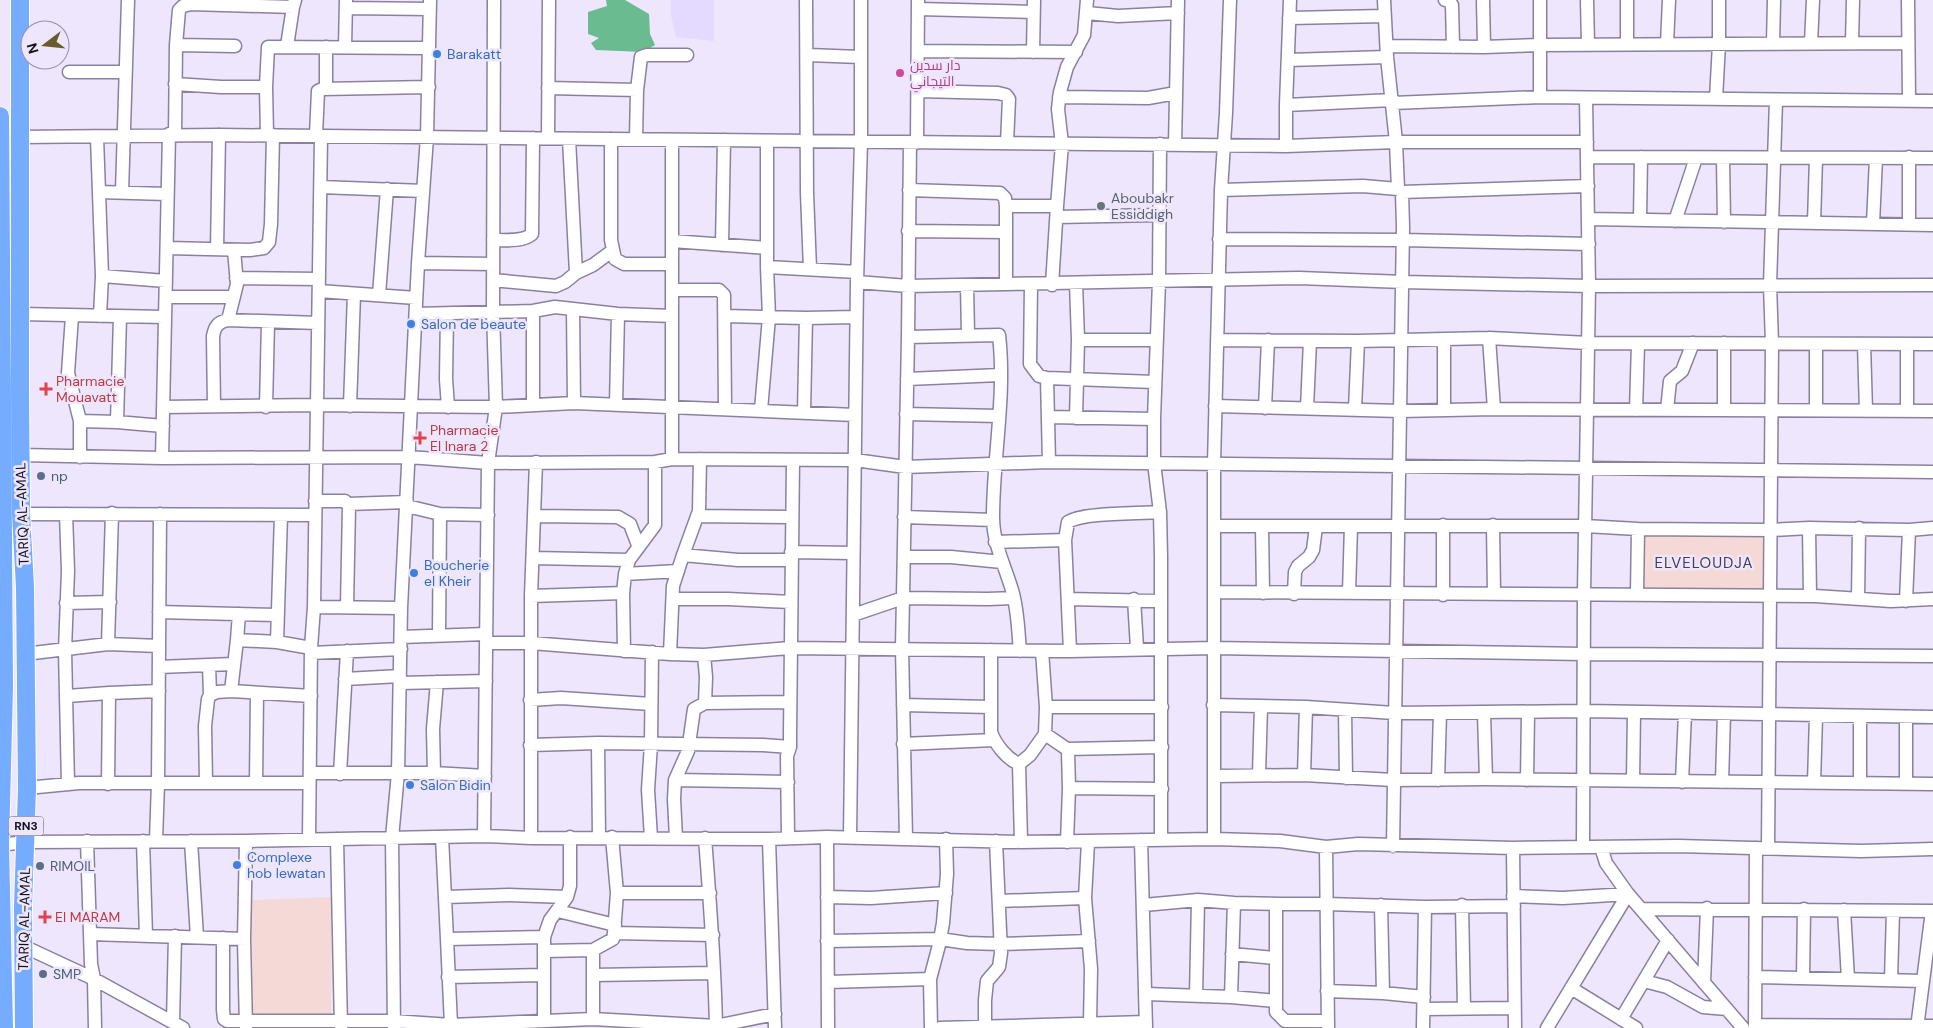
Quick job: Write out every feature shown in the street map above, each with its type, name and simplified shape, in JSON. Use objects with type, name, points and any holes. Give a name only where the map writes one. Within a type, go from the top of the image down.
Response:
[{"type":"highway","name":"TARIQ AL-AMAL","points":[[20,0],[21,514],[27,788],[23,946],[24,1028]]},
{"type":"highway","name":"TARIQ AL-AMAL","points":[[0,116],[2,688],[0,845],[4,1028]]},
{"type":"street","points":[[122,192],[128,0]]},
{"type":"street","points":[[484,836],[488,463],[496,407],[493,312],[492,138],[494,0]]},
{"type":"street","points":[[548,138],[549,0]]},
{"type":"street","points":[[806,0],[810,269]]},
{"type":"street","points":[[850,838],[856,317],[861,142],[861,0]]},
{"type":"street","points":[[1052,284],[1062,144],[1058,109],[1059,97],[1067,67],[1084,35],[1088,0]]},
{"type":"street","points":[[1175,145],[1178,0]]},
{"type":"street","points":[[1214,838],[1213,706],[1216,340],[1230,0]]},
{"type":"street","points":[[1286,146],[1290,0]]},
{"type":"street","points":[[1384,0],[1403,240],[1393,846]]},
{"type":"street","points":[[1444,0],[1449,0],[1452,5],[1453,47]]},
{"type":"street","points":[[1483,0],[1484,47]]},
{"type":"street","points":[[1540,0],[1540,97]]},
{"type":"street","points":[[1587,0],[1588,44]]},
{"type":"street","points":[[1627,0],[1627,44]]},
{"type":"street","points":[[1667,44],[1669,0]]},
{"type":"street","points":[[1716,99],[1719,0]]},
{"type":"street","points":[[1773,44],[1774,0]]},
{"type":"street","points":[[1812,43],[1814,0]]},
{"type":"street","points":[[1852,43],[1853,0]]},
{"type":"street","points":[[1908,0],[1909,100]]},
{"type":"street","points":[[162,458],[167,194],[175,84],[177,17],[179,10],[183,6],[191,4],[294,3],[287,46]]},
{"type":"street","points":[[345,47],[346,4],[430,5],[427,137],[418,263],[407,504],[400,608],[398,773],[392,838],[394,1025]]},
{"type":"street","points":[[906,839],[902,648],[909,190],[918,91],[918,4],[1034,6],[1033,52]]},
{"type":"street","points":[[1087,13],[1118,16],[1178,13]]},
{"type":"street","points":[[1289,18],[1385,16]]},
{"type":"street","points":[[1288,60],[1453,47],[1588,44],[1908,43]]},
{"type":"street","points":[[176,45],[235,46]]},
{"type":"street","points":[[167,248],[234,250],[264,248],[269,242],[270,135],[266,87],[268,47],[429,48]]},
{"type":"street","points":[[326,47],[326,88]]},
{"type":"street","points":[[918,51],[1076,52]]},
{"type":"street","points":[[636,139],[637,90],[641,57],[647,55],[687,56]]},
{"type":"street","points":[[808,55],[860,57]]},
{"type":"street","points":[[69,72],[126,72]]},
{"type":"street","points":[[175,84],[266,87]]},
{"type":"street","points":[[309,839],[319,285],[320,187],[318,92],[326,88],[428,87]]},
{"type":"street","points":[[548,88],[637,90]]},
{"type":"street","points":[[918,91],[1006,95],[1009,99],[1007,143]]},
{"type":"street","points":[[1059,97],[1148,98],[1176,93]]},
{"type":"street","points":[[1286,104],[1540,97],[1933,101]]},
{"type":"street","points":[[1583,847],[1585,468],[1589,286],[1586,98]]},
{"type":"street","points":[[1751,1027],[1755,977],[1756,909],[1769,782],[1772,343],[1770,285],[1776,100]]},
{"type":"street","points":[[216,249],[219,135]]},
{"type":"street","points":[[20,137],[270,135],[1223,146],[1396,142],[1587,142]]},
{"type":"street","points":[[97,137],[102,276],[100,316]]},
{"type":"street","points":[[493,240],[528,238],[532,234],[533,138]]},
{"type":"street","points":[[569,138],[576,273]]},
{"type":"street","points":[[611,139],[612,250],[615,259],[624,264],[672,264]]},
{"type":"street","points":[[672,140],[672,459]]},
{"type":"street","points":[[722,245],[724,140]]},
{"type":"street","points":[[761,410],[769,317],[767,141]]},
{"type":"street","points":[[1160,144],[1159,282],[1154,382],[1154,463],[1160,512],[1162,648],[1161,838]]},
{"type":"street","points":[[1640,220],[1641,157]]},
{"type":"street","points":[[1588,158],[1933,158]]},
{"type":"street","points":[[1675,221],[1696,158]]},
{"type":"street","points":[[1723,158],[1724,222]]},
{"type":"street","points":[[1814,224],[1816,158]]},
{"type":"street","points":[[1873,224],[1876,158]]},
{"type":"street","points":[[1909,158],[1909,225]]},
{"type":"street","points":[[1221,190],[1363,186],[1400,191],[1588,186]]},
{"type":"street","points":[[320,187],[423,191]]},
{"type":"street","points":[[379,295],[387,189]]},
{"type":"street","points":[[909,190],[1000,192],[1005,198],[1006,206],[1006,284]]},
{"type":"street","points":[[99,192],[167,194]]},
{"type":"street","points":[[1006,206],[1057,212],[1158,215]]},
{"type":"street","points":[[1588,219],[1933,225]]},
{"type":"street","points":[[908,231],[1006,232]]},
{"type":"street","points":[[1219,239],[1589,244]]},
{"type":"street","points":[[672,241],[767,248]]},
{"type":"street","points":[[228,320],[234,297],[236,278],[234,250]]},
{"type":"street","points":[[493,280],[556,286],[593,265],[612,250]]},
{"type":"street","points":[[418,263],[493,264]]},
{"type":"street","points":[[767,266],[810,269],[908,286],[1299,278],[1589,286],[1933,285]]},
{"type":"street","points":[[102,276],[166,281]]},
{"type":"street","points":[[236,278],[319,285],[354,294],[416,298]]},
{"type":"street","points":[[1076,283],[1078,340],[1076,418]]},
{"type":"street","points":[[1032,284],[1030,364],[1039,376],[1047,378],[1154,382]]},
{"type":"street","points":[[967,285],[968,335]]},
{"type":"street","points":[[556,286],[556,307]]},
{"type":"street","points":[[672,290],[719,290],[724,295],[725,409]]},
{"type":"street","points":[[350,406],[354,294]]},
{"type":"street","points":[[166,297],[234,297]]},
{"type":"street","points":[[416,314],[533,311],[556,307],[618,314],[672,316]]},
{"type":"street","points":[[574,309],[574,403]]},
{"type":"street","points":[[533,311],[533,404]]},
{"type":"street","points":[[20,314],[165,317]]},
{"type":"street","points":[[447,314],[446,379],[448,407]]},
{"type":"street","points":[[616,404],[618,314]]},
{"type":"street","points":[[72,316],[68,374],[80,421],[80,457]]},
{"type":"street","points":[[725,316],[856,317]]},
{"type":"street","points":[[117,422],[120,317]]},
{"type":"street","points":[[804,412],[806,318]]},
{"type":"street","points":[[214,406],[214,327],[222,321],[228,320],[318,323]]},
{"type":"street","points":[[266,406],[268,322]]},
{"type":"street","points":[[908,337],[999,335],[999,416],[993,520],[995,542],[1017,611],[1020,651]]},
{"type":"street","points":[[1216,340],[1401,341],[1489,338],[1638,344],[1933,344]]},
{"type":"street","points":[[1489,338],[1494,409]]},
{"type":"street","points":[[1078,340],[1156,340]]},
{"type":"street","points":[[1265,408],[1268,340]]},
{"type":"street","points":[[1307,408],[1310,340]]},
{"type":"street","points":[[1444,340],[1444,410]]},
{"type":"street","points":[[1355,409],[1358,341]]},
{"type":"street","points":[[1667,410],[1670,381],[1682,371],[1693,343]]},
{"type":"street","points":[[1724,343],[1724,410]]},
{"type":"street","points":[[1636,410],[1638,344]]},
{"type":"street","points":[[1816,344],[1816,410]]},
{"type":"street","points":[[1864,344],[1866,411]]},
{"type":"street","points":[[1907,344],[1907,411]]},
{"type":"street","points":[[907,379],[1000,376]]},
{"type":"street","points":[[1047,378],[1049,462]]},
{"type":"street","points":[[164,407],[316,405],[496,407],[574,403],[855,415]]},
{"type":"street","points":[[1215,406],[1355,409],[1400,412],[1494,409],[1933,410]]},
{"type":"street","points":[[906,414],[999,416]]},
{"type":"street","points":[[1049,417],[1154,419]]},
{"type":"street","points":[[80,421],[162,426]]},
{"type":"street","points":[[21,455],[162,458],[409,456],[488,463],[655,462],[672,459],[855,460],[905,467],[1049,462],[1933,472]]},
{"type":"street","points":[[670,654],[674,586],[682,555],[699,510],[700,459]]},
{"type":"street","points":[[788,837],[787,756],[790,747],[793,460]]},
{"type":"street","points":[[531,838],[531,596],[536,462]]},
{"type":"street","points":[[624,651],[623,593],[625,574],[629,560],[638,545],[648,536],[655,525],[655,462]]},
{"type":"street","points":[[315,501],[345,501],[348,504],[407,504],[440,514],[488,515]]},
{"type":"street","points":[[347,607],[348,504]]},
{"type":"street","points":[[1070,651],[1065,540],[1068,522],[1092,516],[1160,512]]},
{"type":"street","points":[[21,514],[315,515]]},
{"type":"street","points":[[66,514],[68,571],[65,650],[68,784]]},
{"type":"street","points":[[108,644],[112,514]]},
{"type":"street","points":[[146,936],[149,841],[158,783],[160,514]]},
{"type":"street","points":[[439,634],[440,514]]},
{"type":"street","points":[[277,642],[281,515]]},
{"type":"street","points":[[534,516],[618,518],[630,524],[638,545]]},
{"type":"street","points":[[697,516],[792,518]]},
{"type":"street","points":[[904,518],[993,520]]},
{"type":"street","points":[[1443,525],[1443,595]]},
{"type":"street","points":[[1214,526],[1493,525],[1771,530],[1810,528],[1909,530],[1933,528]]},
{"type":"street","points":[[1493,525],[1494,594]]},
{"type":"street","points":[[1349,593],[1351,526]]},
{"type":"street","points":[[1262,527],[1263,593]]},
{"type":"street","points":[[1294,594],[1295,572],[1313,550],[1316,527]]},
{"type":"street","points":[[1810,528],[1810,596]]},
{"type":"street","points":[[1858,599],[1859,528]]},
{"type":"street","points":[[1637,594],[1638,529]]},
{"type":"street","points":[[1906,601],[1909,530]]},
{"type":"street","points":[[995,542],[1065,540]]},
{"type":"street","points":[[682,555],[738,560],[854,553]]},
{"type":"street","points":[[904,557],[951,557],[1002,562]]},
{"type":"street","points":[[533,558],[629,560]]},
{"type":"street","points":[[625,574],[678,571]]},
{"type":"street","points":[[1214,592],[1443,595],[1584,593],[1628,596],[1637,594],[1810,596],[1906,601],[1933,599]]},
{"type":"street","points":[[531,596],[623,593]]},
{"type":"street","points":[[853,615],[904,598],[1014,598]]},
{"type":"street","points":[[673,599],[791,602]]},
{"type":"street","points":[[1068,599],[1161,601]]},
{"type":"street","points":[[1134,599],[1137,648]]},
{"type":"street","points":[[66,603],[110,602]]},
{"type":"street","points":[[314,607],[400,608]]},
{"type":"street","points":[[159,612],[278,615]]},
{"type":"street","points":[[231,691],[239,614]]},
{"type":"street","points":[[237,640],[277,642],[311,651],[347,651],[439,634],[624,651],[704,655],[790,648],[1070,651],[1137,648],[1214,648],[1584,654],[1933,656]]},
{"type":"street","points":[[25,654],[108,644],[159,646]]},
{"type":"street","points":[[991,650],[991,732],[994,740],[1010,758],[1019,764]]},
{"type":"street","points":[[340,774],[347,651]]},
{"type":"street","points":[[1019,764],[1030,755],[1046,734],[1042,651]]},
{"type":"street","points":[[651,838],[648,790],[651,744],[652,652]]},
{"type":"street","points":[[704,655],[706,677],[705,703]]},
{"type":"street","points":[[159,667],[233,664]]},
{"type":"street","points":[[206,782],[205,726],[210,695],[209,665]]},
{"type":"street","points":[[345,679],[437,682],[486,681]]},
{"type":"street","points":[[434,773],[433,729],[437,682]]},
{"type":"street","points":[[67,696],[159,690]]},
{"type":"street","points":[[210,695],[217,692],[231,691],[311,696]]},
{"type":"street","points":[[108,784],[109,693]]},
{"type":"street","points":[[256,782],[258,693]]},
{"type":"street","points":[[530,700],[561,698],[651,704]]},
{"type":"street","points":[[676,838],[675,780],[689,745],[694,709],[705,703],[790,702]]},
{"type":"street","points":[[903,705],[991,707]]},
{"type":"street","points":[[1213,706],[1306,708],[1394,713],[1634,712],[1933,717]]},
{"type":"street","points":[[1046,708],[1162,707]]},
{"type":"street","points":[[1259,774],[1261,707]]},
{"type":"street","points":[[1304,775],[1306,708]]},
{"type":"street","points":[[1345,710],[1346,778]]},
{"type":"street","points":[[1633,781],[1634,712]]},
{"type":"street","points":[[1438,780],[1440,713]]},
{"type":"street","points":[[1528,713],[1528,780]]},
{"type":"street","points":[[1484,714],[1486,779]]},
{"type":"street","points":[[1682,782],[1685,714]]},
{"type":"street","points":[[1722,782],[1724,714]]},
{"type":"street","points":[[1814,783],[1816,716]]},
{"type":"street","points":[[1860,716],[1860,783]]},
{"type":"street","points":[[1906,717],[1906,784]]},
{"type":"street","points":[[1046,734],[1067,750],[1162,747]]},
{"type":"street","points":[[904,744],[994,740]]},
{"type":"street","points":[[530,745],[598,743],[790,747]]},
{"type":"street","points":[[545,951],[593,950],[613,938],[616,893],[605,838],[598,743]]},
{"type":"street","points":[[1067,750],[1070,788],[1067,842]]},
{"type":"street","points":[[1019,764],[1021,842]]},
{"type":"street","points":[[27,788],[68,784],[256,782],[340,774],[434,773],[485,776]]},
{"type":"street","points":[[1214,776],[1259,774],[1393,780],[1486,779],[1933,784]]},
{"type":"street","points":[[675,780],[788,782]]},
{"type":"street","points":[[1070,788],[1162,789]]},
{"type":"street","points":[[0,845],[26,842],[246,841],[484,836],[531,838],[769,839],[827,837],[1021,842],[1214,838],[1280,841],[1326,847],[1358,844],[1513,848],[1678,846],[1861,850],[1933,848]]},
{"type":"street","points":[[442,837],[451,1026]]},
{"type":"street","points":[[544,1021],[544,936],[550,920],[558,911],[570,886],[570,837]]},
{"type":"street","points":[[827,837],[828,1028]]},
{"type":"street","points":[[705,838],[713,935],[716,1027]]},
{"type":"street","points":[[337,839],[341,1025]]},
{"type":"street","points":[[769,839],[775,1028]]},
{"type":"street","points":[[931,1028],[930,979],[940,938],[946,893],[948,874],[946,839]]},
{"type":"street","points":[[940,1028],[1090,1024],[1146,1025],[1142,840]]},
{"type":"street","points":[[191,841],[197,937]]},
{"type":"street","points":[[246,841],[244,939],[246,1024]]},
{"type":"street","points":[[985,1027],[985,1000],[988,981],[999,968],[1001,953],[996,841]]},
{"type":"street","points":[[87,842],[91,964],[94,979],[94,1028]]},
{"type":"street","points":[[1088,842],[1085,898],[1090,941],[1090,1024]]},
{"type":"street","points":[[1276,904],[1276,1012],[1285,1021],[1328,1025],[1326,847]]},
{"type":"street","points":[[1601,847],[1606,863],[1628,894],[1727,1009],[1751,1027],[1933,1026]]},
{"type":"street","points":[[1513,848],[1514,1028]]},
{"type":"street","points":[[616,893],[710,893]]},
{"type":"street","points":[[827,897],[870,898],[946,893]]},
{"type":"street","points":[[1144,905],[1198,900],[1234,903],[1424,907],[1628,894]]},
{"type":"street","points":[[1547,1028],[1628,894]]},
{"type":"street","points":[[445,897],[509,895],[566,897]]},
{"type":"street","points":[[999,901],[1085,898]]},
{"type":"street","points":[[1196,996],[1198,900]]},
{"type":"street","points":[[1231,997],[1234,903]]},
{"type":"street","points":[[1462,905],[1464,1010]]},
{"type":"street","points":[[1381,906],[1383,993]]},
{"type":"street","points":[[1423,1028],[1424,907]]},
{"type":"street","points":[[1704,983],[1707,908]]},
{"type":"street","points":[[1641,909],[1932,911],[1917,1027]]},
{"type":"street","points":[[1803,978],[1804,909]]},
{"type":"street","points":[[1844,910],[1848,979]]},
{"type":"street","points":[[558,911],[614,929],[713,935]]},
{"type":"street","points":[[1891,980],[1892,911]]},
{"type":"street","points":[[90,934],[244,939]]},
{"type":"street","points":[[23,946],[94,979],[171,1024],[175,936]]},
{"type":"street","points":[[447,939],[544,936]]},
{"type":"street","points":[[223,938],[222,1010],[224,1019],[246,1024],[451,1026],[544,1021],[574,1024],[593,1019],[621,1025],[716,1027],[775,1014]]},
{"type":"street","points":[[827,941],[940,938],[967,943],[1000,944],[1090,941]]},
{"type":"street","points":[[1621,1019],[1668,940]]},
{"type":"street","points":[[593,950],[593,1019]]},
{"type":"street","points":[[1232,954],[1276,958]]},
{"type":"street","points":[[593,975],[713,973]]},
{"type":"street","points":[[448,977],[544,974]]},
{"type":"street","points":[[1755,977],[1922,981]]},
{"type":"street","points":[[828,982],[930,979]]},
{"type":"street","points":[[1644,981],[1667,987],[1703,1007],[1727,1009]]},
{"type":"street","points":[[1571,988],[1636,1028]]},
{"type":"street","points":[[1328,991],[1383,993],[1464,1010],[1514,1008]]},
{"type":"street","points":[[1146,994],[1231,997],[1276,1001]]},
{"type":"shaded area","points":[[671,0],[714,0],[714,41],[676,37],[671,15]]},
{"type":"shaded area","points":[[1642,535],[1763,535],[1763,591],[1642,591]]},
{"type":"shaded area","points":[[331,897],[331,1014],[253,1014],[251,900]]},
{"type":"green space","points":[[606,0],[625,0],[649,14],[650,34],[655,45],[643,52],[596,50],[591,43],[599,38],[588,34],[588,12],[607,6]]},
{"type":"place","name":"Barakatt","points":[[437,54]]},
{"type":"place","name":"دار سدين التيجاني","points":[[900,73]]},
{"type":"place","name":"Aboubakr Essiddigh","points":[[1101,206]]},
{"type":"place","name":"Salon de beaute","points":[[411,324]]},
{"type":"place","name":"Pharmacie Mouavatt","points":[[46,389]]},
{"type":"place","name":"Pharmacie El Inara 2","points":[[420,438]]},
{"type":"place","name":"np","points":[[41,476]]},
{"type":"place","name":"Boucherie el Kheir","points":[[414,573]]},
{"type":"place","name":"Salon Bidin","points":[[410,785]]},
{"type":"place","name":"Complexe hob lewatan","points":[[237,865]]},
{"type":"place","name":"RIMOIL","points":[[40,866]]},
{"type":"place","name":"El MARAM","points":[[45,917]]},
{"type":"place","name":"SMP","points":[[43,974]]},
{"type":"district","name":"ELVELOUDJA","points":[[1704,563]]}]
